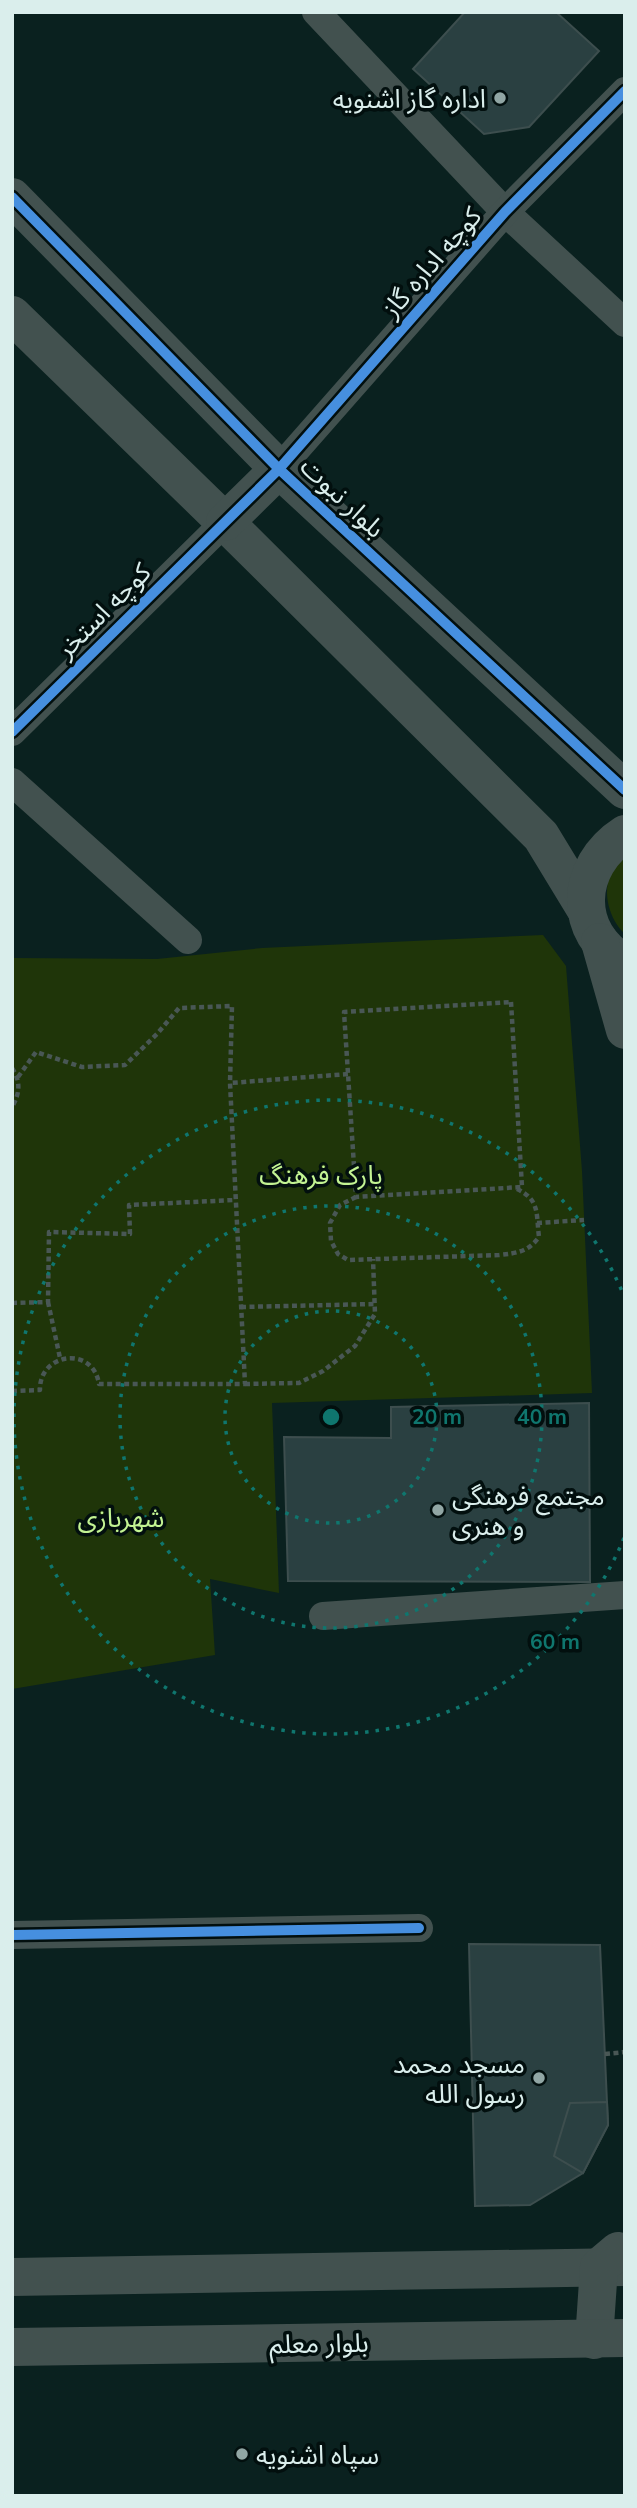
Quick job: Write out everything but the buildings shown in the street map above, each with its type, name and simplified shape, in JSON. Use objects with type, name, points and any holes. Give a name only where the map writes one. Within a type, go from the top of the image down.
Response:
[{"type":"street","points":[[316,12],[505,212],[625,323]]},
{"type":"street","name":"کوچه اداره گاز","points":[[279,469],[505,212],[625,91]]},
{"type":"street","name":"بلوار نبوت","points":[[12,197],[279,469],[625,790]]},
{"type":"street","points":[[12,315],[541,836],[604,938]]},
{"type":"street","points":[[225,522],[279,469]]},
{"type":"street","name":"کوچه استخر","points":[[12,732],[225,522]]},
{"type":"street","points":[[12,782],[188,940]]},
{"type":"street","points":[[625,834],[610,844],[595,863],[587,886],[604,938],[625,1030]]},
{"type":"street","points":[[323,1616],[625,1595]]},
{"type":"street","points":[[12,1935],[419,1928]]},
{"type":"street","points":[[12,2277],[616,2260],[609,2339]]},
{"type":"street","name":"بلوار معلم","points":[[12,2347],[609,2339]]},
{"type":"path","points":[[356,1197],[344,1012],[511,1002],[522,1187],[356,1197],[340,1205],[334,1213],[330,1223],[331,1241],[338,1254],[348,1260],[520,1253],[538,1237],[537,1223],[535,1203],[528,1194],[515,1188]]},
{"type":"path","points":[[18,1077],[36,1052],[82,1067],[124,1065],[157,1034],[179,1008],[232,1006],[230,1083],[245,1384]]},
{"type":"path","points":[[12,1068],[18,1077],[19,1087],[12,1107]]},
{"type":"path","points":[[230,1083],[348,1074]]},
{"type":"path","points":[[60,1358],[48,1302],[49,1232],[130,1234],[129,1205],[235,1200]]},
{"type":"path","points":[[537,1223],[584,1220]]},
{"type":"path","points":[[12,1391],[40,1390],[40,1379],[60,1358],[78,1357],[98,1376],[99,1384],[299,1383],[323,1371],[355,1346],[375,1314],[373,1259]]},
{"type":"path","points":[[12,1303],[48,1302]]},
{"type":"path","points":[[241,1307],[376,1304]]},
{"type":"path","points":[[605,2054],[625,2052]]},
{"type":"green space","points":[[625,853],[625,934],[611,913],[607,888],[612,869]]},
{"type":"green space","name":"پارک فرهنگ","points":[[543,935],[566,966],[582,1171],[592,1393],[272,1403],[279,1593],[210,1579],[215,1655],[12,1689],[12,958],[157,959],[262,948]]},
{"type":"cycle path","points":[[12,732],[279,469],[505,212],[625,91]]},
{"type":"cycle path","points":[[12,197],[279,469],[625,790]]},
{"type":"cycle path","points":[[12,1935],[419,1928]]},
{"type":"place","name":"اداره گاز اشنویه","points":[[500,98]]},
{"type":"place","name":"مجتمع فرهنگی و هنری","points":[[438,1510]]},
{"type":"place","name":"مسجد محمد رسول الله","points":[[539,2078]]},
{"type":"place","name":"سپاه اشنویه","points":[[242,2454]]},
{"type":"park label","name":"شهربازی","points":[[121,1517]]}]
